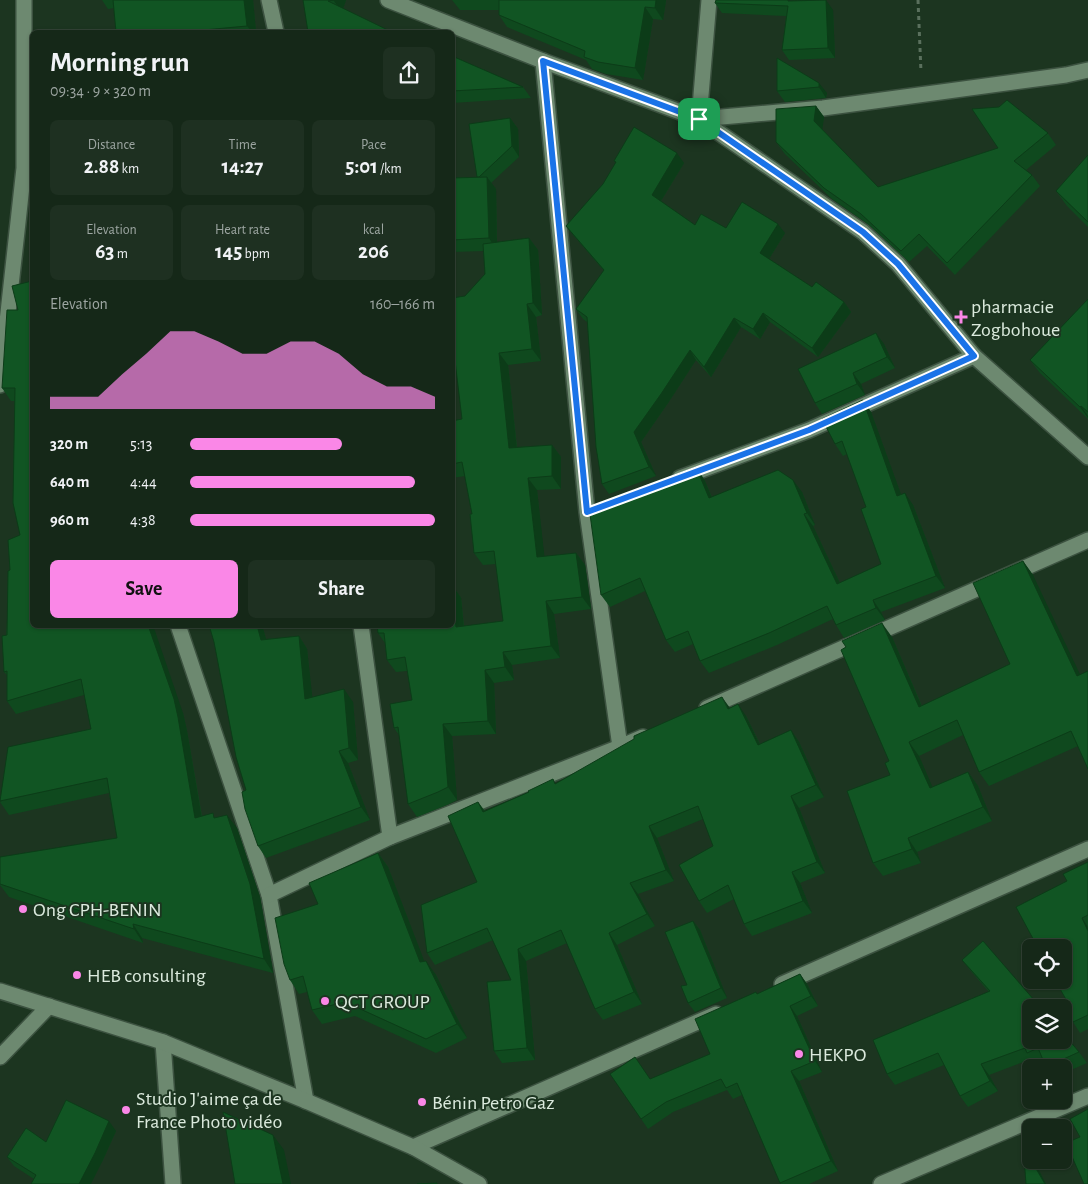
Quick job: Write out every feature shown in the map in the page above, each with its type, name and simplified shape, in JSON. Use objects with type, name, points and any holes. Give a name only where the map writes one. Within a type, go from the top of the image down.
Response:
[{"type":"street","points":[[0,385],[24,168],[24,0]]},
{"type":"street","points":[[270,0],[276,30]]},
{"type":"street","points":[[388,0],[543,61],[699,119],[863,232],[898,264],[974,356],[1088,457]]},
{"type":"street","points":[[699,119],[709,0]]},
{"type":"street","points":[[543,61],[592,511],[620,747]]},
{"type":"street","points":[[699,119],[823,108],[1066,75],[1088,70]]},
{"type":"street","points":[[24,168],[30,188]]},
{"type":"street","points":[[670,482],[809,430],[974,356]]},
{"type":"street","points":[[692,715],[1088,540]]},
{"type":"street","points":[[179,628],[269,894],[306,1101]]},
{"type":"street","points":[[361,628],[390,837]]},
{"type":"street","points":[[269,894],[390,837],[620,747],[656,731]]},
{"type":"street","points":[[769,990],[1088,850]]},
{"type":"street","points":[[0,991],[163,1042],[413,1147],[479,1184]]},
{"type":"street","points":[[0,1057],[49,1006]]},
{"type":"street","points":[[413,1147],[732,1006]]},
{"type":"street","points":[[163,1042],[173,1184]]},
{"type":"street","points":[[881,1184],[1088,1096]]},
{"type":"path","points":[[918,0],[921,94]]},
{"type":"building","points":[[113,0],[244,0],[247,26],[204,30],[116,30]]},
{"type":"building","points":[[303,0],[334,0],[328,1],[388,30],[308,30]]},
{"type":"building","points":[[499,0],[656,0],[655,8],[645,7],[635,68],[598,62],[584,57],[585,51],[499,15]]},
{"type":"building","points":[[716,0],[826,0],[828,48],[782,50],[788,6],[715,3]]},
{"type":"building","points":[[455,57],[523,87],[455,91]]},
{"type":"building","points":[[777,58],[819,83],[819,87],[777,91]]},
{"type":"building","points":[[1007,100],[1048,133],[1014,161],[1032,175],[947,263],[919,234],[901,251],[861,214],[824,188],[776,142],[776,109],[816,106],[814,121],[878,187],[998,148],[972,109],[999,107]]},
{"type":"building","points":[[510,118],[512,146],[477,177],[469,124]]},
{"type":"building","points":[[634,127],[677,153],[652,195],[695,225],[701,214],[726,228],[742,202],[778,224],[760,253],[812,287],[816,282],[844,302],[812,348],[763,313],[753,329],[734,318],[704,367],[690,350],[634,432],[649,467],[602,484],[596,447],[587,317],[576,309],[604,270],[566,226],[603,184]]},
{"type":"building","points":[[1088,155],[1088,222],[1056,191]]},
{"type":"building","points":[[487,177],[489,238],[455,240],[455,178]]},
{"type":"building","points":[[529,238],[533,303],[527,304],[532,349],[499,353],[509,448],[552,445],[552,476],[528,478],[537,557],[576,553],[582,597],[546,601],[551,646],[503,652],[505,667],[485,670],[488,721],[443,724],[448,787],[408,804],[398,727],[394,728],[390,704],[412,700],[405,657],[387,660],[384,633],[378,633],[377,628],[455,628],[455,617],[456,627],[503,621],[494,551],[474,553],[470,514],[472,514],[462,462],[455,463],[455,420],[462,419],[455,361],[455,298],[465,296],[485,274],[483,244]]},
{"type":"building","points":[[30,282],[30,628],[149,628],[174,699],[195,818],[213,813],[214,818],[227,815],[250,884],[264,959],[133,924],[134,929],[0,884],[0,857],[117,838],[107,778],[0,801],[8,747],[91,729],[81,679],[7,701],[7,671],[4,672],[2,636],[7,635],[8,571],[10,570],[8,540],[20,535],[13,503],[15,388],[2,388],[7,310],[18,310],[12,286]]},
{"type":"building","points":[[1088,299],[1088,412],[1080,407],[1030,360]]},
{"type":"building","points":[[876,333],[887,357],[853,373],[857,384],[815,403],[798,369]]},
{"type":"building","points":[[863,400],[897,496],[905,493],[936,576],[873,600],[876,608],[836,625],[827,606],[769,633],[700,661],[688,631],[666,640],[640,578],[601,595],[589,507],[604,503],[604,501],[696,467],[709,498],[778,470],[793,480],[807,513],[804,514],[837,584],[881,564],[861,509],[866,507],[842,441],[835,444],[822,419]]},
{"type":"building","points":[[1023,561],[1077,676],[1088,671],[1088,769],[1071,731],[979,772],[957,720],[909,742],[930,788],[968,772],[983,807],[908,838],[912,849],[873,863],[847,791],[890,775],[885,763],[889,761],[841,650],[846,647],[842,641],[882,623],[919,707],[1010,664],[973,583]]},
{"type":"building","points":[[210,628],[258,628],[261,640],[299,636],[305,699],[344,689],[349,748],[339,751],[361,807],[258,846],[245,809],[242,792],[246,790],[236,757]]},
{"type":"building","points":[[722,697],[728,709],[738,704],[758,745],[791,730],[816,785],[791,796],[817,862],[792,872],[803,901],[744,924],[728,885],[699,901],[679,865],[713,846],[698,806],[649,826],[666,870],[630,883],[647,914],[609,933],[634,992],[595,1009],[561,930],[518,949],[527,1048],[494,1051],[487,982],[511,980],[487,928],[427,953],[421,905],[477,882],[448,816],[478,802],[483,812],[529,792],[553,779],[555,784],[634,739],[634,736]]},
{"type":"building","points":[[378,853],[420,962],[426,961],[457,1024],[426,1039],[345,1002],[312,1010],[303,976],[290,980],[284,964],[275,918],[318,904],[309,883]]},
{"type":"building","points":[[1088,862],[1088,915],[1082,918],[1088,931],[1088,1015],[1073,1022],[1072,999],[1066,999],[1060,989],[1072,989],[1072,939],[1033,939],[1016,907],[1067,881],[1063,874]]},
{"type":"building","points":[[693,921],[721,988],[688,1003],[681,986],[687,985],[665,932]]},
{"type":"building","points":[[983,941],[1022,986],[1022,989],[1025,989],[1033,999],[1022,999],[1022,1049],[981,1064],[990,1081],[960,1096],[938,1053],[887,1074],[873,1040],[990,991],[962,960]]},
{"type":"building","points":[[800,974],[811,996],[790,1006],[815,1061],[791,1071],[831,1161],[780,1183],[737,1083],[726,1088],[721,1079],[666,1102],[641,1119],[610,1074],[635,1057],[650,1079],[710,1054],[695,1019]]},
{"type":"building","points":[[1072,1044],[1079,1052],[1064,1059],[1043,1059],[1038,1049],[1072,1049]]},
{"type":"building","points":[[1025,1049],[1036,1049],[1027,1053]]},
{"type":"building","points":[[66,1100],[109,1121],[79,1184],[31,1184],[36,1175],[7,1157],[26,1128],[46,1142]]},
{"type":"building","points":[[1088,1109],[1088,1184],[1084,1184],[1072,1157],[1072,1140],[1080,1137],[1072,1119],[1070,1119]]},
{"type":"building","points":[[223,1112],[273,1135],[283,1184],[235,1184]]},
{"type":"building","points":[[1025,1169],[1036,1169],[1045,1184],[1026,1184]]},
{"type":"place","name":"pharmacie Zogbohoue","points":[[961,317]]},
{"type":"place","name":"Ong CPH-BENIN","points":[[23,909]]},
{"type":"place","name":"HEB consulting","points":[[77,975]]},
{"type":"place","name":"QCT GROUP","points":[[325,1001]]},
{"type":"place","name":"HEKPO","points":[[799,1054]]},
{"type":"place","name":"Bénin Petro Gaz","points":[[422,1102]]},
{"type":"place","name":"Studio J'aime ça de France Photo vidéo","points":[[126,1110]]},
{"type":"route","points":[[543,61],[699,119],[863,232],[898,264],[974,356],[809,430],[587,512],[543,61]]}]
